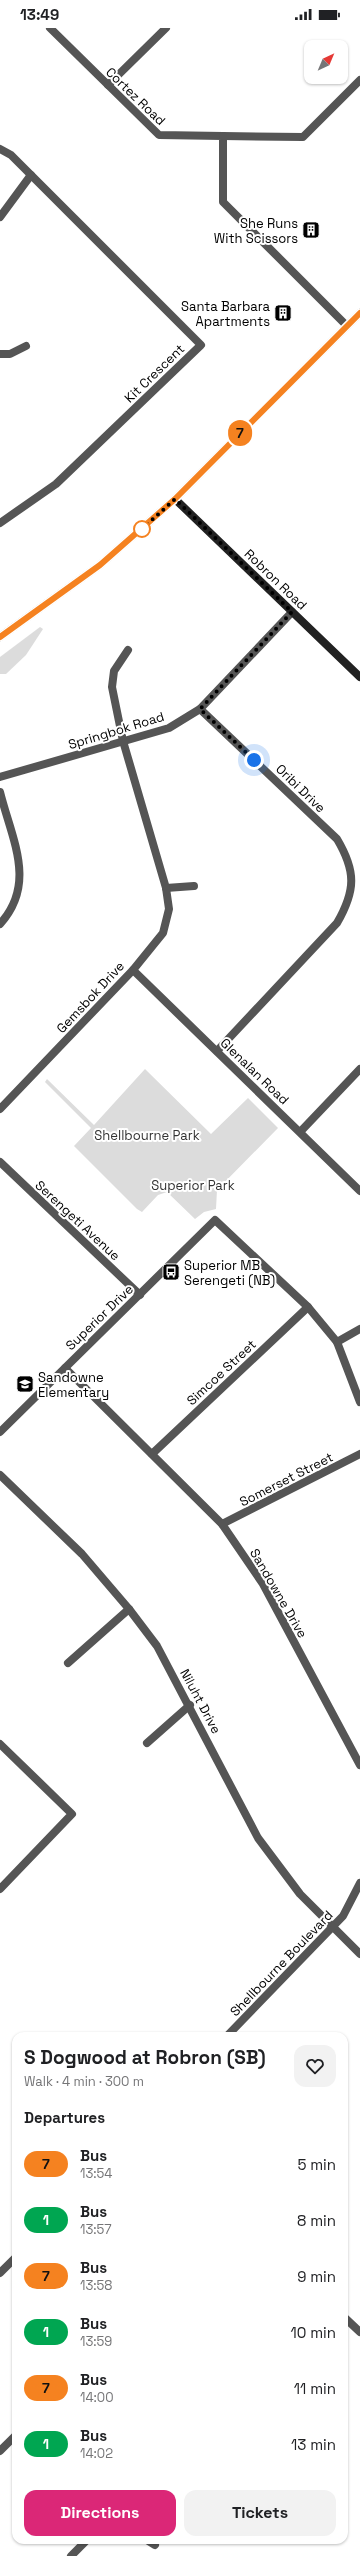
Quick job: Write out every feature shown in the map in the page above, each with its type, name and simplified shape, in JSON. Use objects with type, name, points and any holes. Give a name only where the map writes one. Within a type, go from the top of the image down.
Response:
[{"type":"main road","points":[[0,637],[100,565],[175,499],[360,313]]},
{"type":"main road","name":"Robron Road","points":[[175,499],[360,677]]},
{"type":"street","name":"Cortez Road","points":[[50,28],[159,135],[303,137],[360,80]]},
{"type":"street","points":[[108,85],[166,28]]},
{"type":"street","points":[[223,136],[223,202],[347,326]]},
{"type":"street","name":"Kit Crescent","points":[[0,149],[11,155],[201,345],[56,484],[0,523]]},
{"type":"street","points":[[0,217],[31,175]]},
{"type":"street","points":[[0,354],[10,354],[26,346]]},
{"type":"street","name":"Springbok Road","points":[[0,777],[169,728],[200,709],[292,612]]},
{"type":"street","name":"Gemsbok Drive","points":[[0,1109],[133,970],[163,933],[169,909],[166,888],[124,741],[112,687],[114,671],[128,650]]},
{"type":"street","name":"Oribi Drive","points":[[200,709],[336,839],[348,857],[356,879],[348,904],[338,923],[217,1051]]},
{"type":"street","points":[[0,792],[20,868],[21,885],[14,908],[0,924]]},
{"type":"street","points":[[166,888],[194,886]]},
{"type":"street","name":"Glenalan Road","points":[[133,970],[301,1131],[360,1191]]},
{"type":"street","points":[[301,1131],[360,1069]]},
{"type":"street","name":"Serengeti Avenue","points":[[0,1162],[140,1294]]},
{"type":"street","name":"Superior Drive","points":[[0,1432],[215,1220],[308,1307]]},
{"type":"street","points":[[308,1307],[337,1342],[360,1402]]},
{"type":"street","name":"Simcoe Street","points":[[152,1454],[308,1307]]},
{"type":"street","points":[[337,1342],[360,1329]]},
{"type":"street","name":"Sandowne Drive","points":[[65,1368],[222,1524],[263,1584],[360,1765]]},
{"type":"street","name":"Somerset Street","points":[[222,1524],[360,1454]]},
{"type":"street","name":"Niluht Drive","points":[[0,1475],[82,1554],[129,1608],[157,1646],[190,1705],[258,1838],[300,1894],[360,1954]]},
{"type":"street","points":[[68,1663],[129,1608]]},
{"type":"street","points":[[147,1743],[190,1705]]},
{"type":"street","points":[[0,1744],[72,1814],[0,1889]]},
{"type":"street","name":"Shellbourne Boulevard","points":[[231,2032],[343,1916],[360,1883]]},
{"type":"street","points":[[0,2274],[12,2261]]},
{"type":"street","points":[[348,2321],[360,2332]]},
{"type":"street","points":[[0,2451],[12,2439]]},
{"type":"street","points":[[71,2556],[82,2544]]},
{"type":"green space","points":[[40,627],[43,629],[26,655],[6,674],[0,674],[0,657]]},
{"type":"green space","name":"Shellbourne Park","points":[[145,1069],[211,1134],[248,1098],[278,1128],[217,1190],[216,1209],[204,1212],[195,1219],[167,1192],[158,1195],[142,1212],[137,1209],[74,1146],[91,1128],[45,1082],[47,1079],[94,1125]]},
{"type":"bus line","name":"7","points":[[0,637],[36,613],[100,565],[175,499],[360,313]]},
{"type":"place","name":"She Runs With Scissors","points":[[311,230]]},
{"type":"place","name":"Santa Barbara Apartments","points":[[283,313]]},
{"type":"place","name":"Superior MB Serengeti (NB)","points":[[171,1272]]},
{"type":"place","name":"Sandowne Elementary","points":[[25,1384]]},
{"type":"route","points":[[142,529],[175,499],[292,612],[200,709],[254,760]]},
{"type":"park label","name":"Superior Park","points":[[193,1185]]}]
